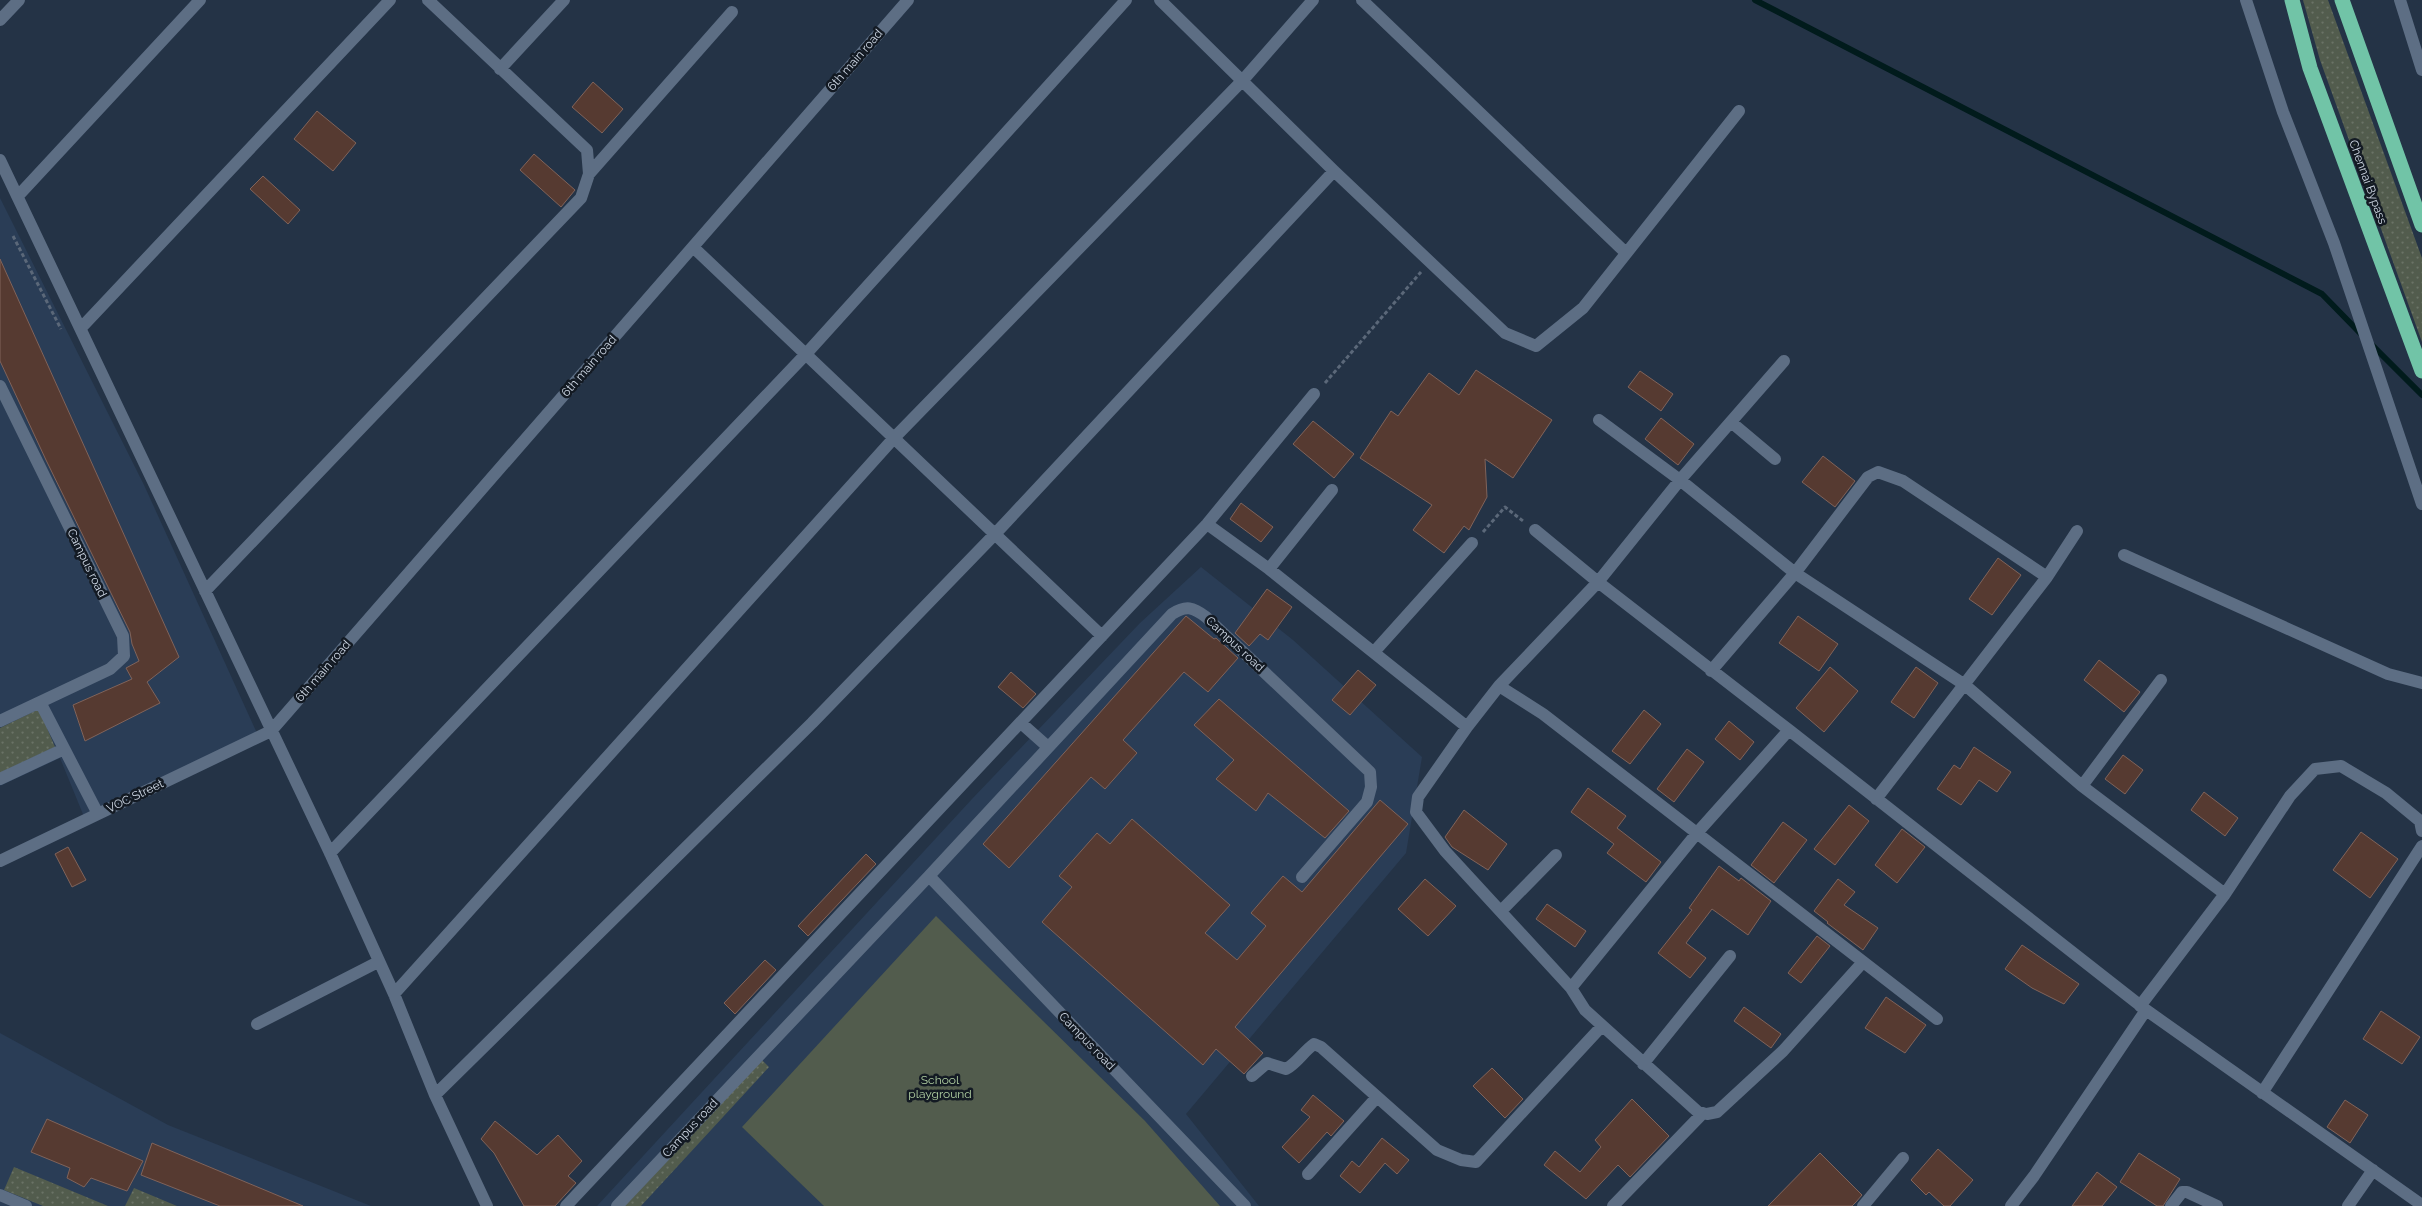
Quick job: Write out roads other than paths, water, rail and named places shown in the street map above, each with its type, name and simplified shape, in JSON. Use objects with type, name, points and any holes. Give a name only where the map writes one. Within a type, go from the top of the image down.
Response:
[{"type":"highway","name":"Chennai Bypass","points":[[2292,0],[2310,68],[2422,372]]},
{"type":"highway","points":[[2342,0],[2422,225]]},
{"type":"street","points":[[0,20],[19,0]]},
{"type":"street","points":[[18,196],[200,0]]},
{"type":"street","points":[[81,328],[390,0]]},
{"type":"street","points":[[428,0],[586,150],[589,174]]},
{"type":"street","points":[[500,69],[564,0]]},
{"type":"street","name":"6th main road","points":[[271,731],[908,0]]},
{"type":"street","points":[[330,853],[806,354],[1126,0]]},
{"type":"street","points":[[1160,0],[1334,171],[1505,333],[1536,346],[1583,308],[1739,112]]},
{"type":"street","points":[[394,994],[894,438],[1243,80],[1313,0]]},
{"type":"street","points":[[1362,0],[1626,254]]},
{"type":"street","points":[[2246,0],[2283,112],[2334,243],[2422,504]]},
{"type":"street","points":[[2400,0],[2422,70]]},
{"type":"street","points":[[205,591],[581,198],[589,174],[732,12]]},
{"type":"street","points":[[0,160],[330,853],[394,994],[435,1095],[487,1206]]},
{"type":"street","points":[[435,1095],[812,723],[995,534],[1334,171]]},
{"type":"street","points":[[693,246],[1102,636]]},
{"type":"street","points":[[1784,361],[1680,480],[1598,582],[1499,686],[1467,727],[1418,797],[1416,812],[1445,851],[1570,988],[1585,1010],[1698,1112],[1717,1112],[1783,1051],[1862,962]]},
{"type":"street","name":"Campus road","points":[[0,386],[123,636],[124,656],[110,669],[0,721]]},
{"type":"street","points":[[566,1206],[1206,524],[1314,394]]},
{"type":"street","points":[[1599,420],[1680,480],[1795,572],[1965,685],[2082,786],[2225,894]]},
{"type":"street","points":[[1731,422],[1775,459]]},
{"type":"street","points":[[1711,671],[1795,572],[1868,477],[1878,472],[1903,481],[2046,577]]},
{"type":"street","points":[[1269,569],[1332,490]]},
{"type":"street","points":[[1206,524],[1269,569],[1467,727]]},
{"type":"street","points":[[1535,530],[1711,671],[2143,1008],[2422,1205]]},
{"type":"street","points":[[1876,799],[2046,577],[2077,531]]},
{"type":"street","points":[[1374,652],[1472,543]]},
{"type":"street","points":[[2124,555],[2388,674],[2422,683]]},
{"type":"street","name":"Campus road","points":[[617,1206],[929,876],[1172,614],[1181,608],[1194,608],[1206,617],[1370,772],[1372,787],[1368,802],[1302,878]]},
{"type":"street","points":[[2082,786],[2161,680]]},
{"type":"street","points":[[1499,686],[1542,714],[1937,1019]]},
{"type":"street","points":[[40,702],[98,814]]},
{"type":"street","points":[[1021,723],[1048,747]]},
{"type":"street","points":[[1570,988],[1697,833],[1789,730]]},
{"type":"street","name":"VOC Street","points":[[0,861],[271,731]]},
{"type":"street","points":[[0,779],[64,749]]},
{"type":"street","points":[[2011,1206],[2034,1176],[2143,1008],[2225,894],[2290,796],[2315,769],[2341,766],[2386,793],[2420,821],[2422,831]]},
{"type":"street","points":[[2262,1093],[2398,886],[2422,846]]},
{"type":"street","points":[[1501,911],[1556,855]]},
{"type":"street","name":"Campus road","points":[[929,876],[1245,1206]]},
{"type":"street","points":[[1643,1064],[1730,956]]},
{"type":"street","points":[[258,1024],[378,962]]},
{"type":"street","points":[[1252,1076],[1267,1062],[1286,1070],[1314,1044],[1321,1047],[1438,1150],[1461,1160],[1476,1162],[1602,1026]]},
{"type":"street","points":[[1308,1174],[1378,1096]]},
{"type":"street","points":[[1620,1204],[1703,1113]]},
{"type":"street","points":[[1863,1206],[1903,1158]]},
{"type":"street","points":[[2348,1206],[2373,1170]]},
{"type":"street","points":[[2171,1206],[2182,1192],[2187,1192],[2217,1206]]},
{"type":"street","points":[[0,1195],[26,1206]]},
{"type":"waterway","points":[[1755,0],[2322,294],[2361,334]]},
{"type":"waterway","points":[[2372,345],[2422,395]]},
{"type":"park label","name":"School playground","points":[[940,1087]]}]
